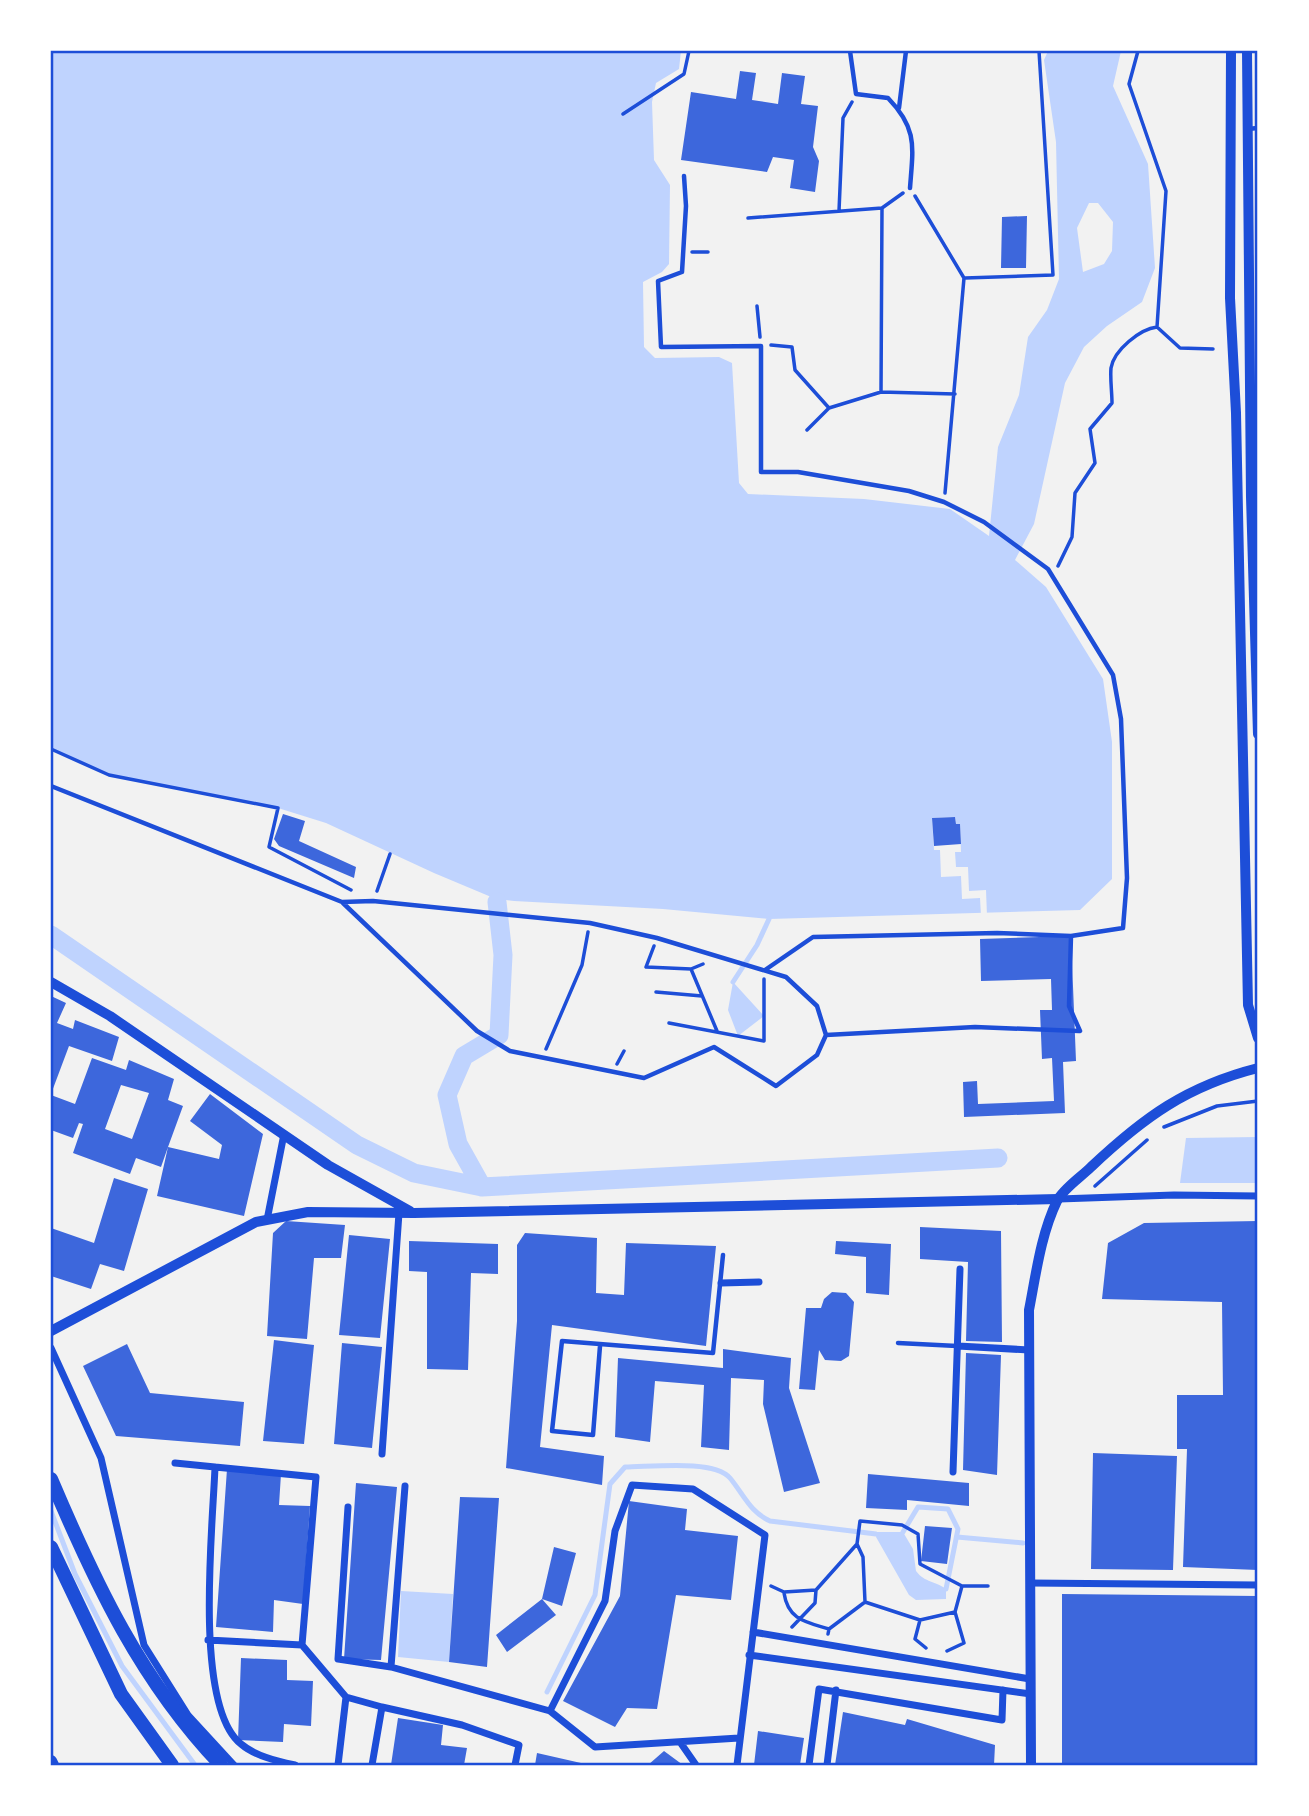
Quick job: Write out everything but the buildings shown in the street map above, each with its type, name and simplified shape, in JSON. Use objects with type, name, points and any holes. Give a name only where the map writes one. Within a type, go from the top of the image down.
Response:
[{"type":"highway","points":[[51,1479],[106,1604],[142,1666],[184,1726],[221,1765]]},
{"type":"highway","points":[[51,1547],[121,1694],[172,1765]]},
{"type":"main road","points":[[1231,51],[1230,298],[1248,1005],[1258,1038]]},
{"type":"main road","points":[[1247,51],[1252,129],[1258,734]]},
{"type":"main road","points":[[1031,1765],[1029,1310],[1041,1248],[1058,1199],[1148,1117],[1184,1094],[1219,1078],[1258,1068]]},
{"type":"street","points":[[1237,500],[1254,497]]},
{"type":"street","points":[[51,982],[110,1016],[328,1165],[414,1213]]},
{"type":"street","points":[[267,1220],[284,1134]]},
{"type":"street","points":[[51,1331],[256,1222],[308,1212],[414,1213],[1058,1199],[1083,1196],[1258,1196]]},
{"type":"street","points":[[382,1454],[399,1213]]},
{"type":"street","points":[[953,1472],[960,1269]]},
{"type":"street","points":[[721,1283],[759,1282]]},
{"type":"street","points":[[958,1346],[1029,1350]]},
{"type":"street","points":[[51,1348],[100,1458],[144,1645],[188,1715],[234,1765]]},
{"type":"street","points":[[175,1463],[316,1477],[302,1645]]},
{"type":"street","points":[[215,1466],[208,1640],[222,1716],[240,1744],[273,1760],[295,1765]]},
{"type":"street","points":[[550,1711],[605,1601],[615,1531],[632,1485],[693,1489],[765,1535],[737,1765]]},
{"type":"street","points":[[391,1667],[405,1486]]},
{"type":"street","points":[[348,1507],[338,1659],[391,1667],[550,1711],[595,1747],[739,1738]]},
{"type":"street","points":[[1030,1583],[1258,1585]]},
{"type":"street","points":[[753,1632],[1030,1679]]},
{"type":"street","points":[[261,1636],[273,1643]]},
{"type":"street","points":[[208,1640],[302,1645],[346,1696],[462,1725],[519,1745],[515,1765]]},
{"type":"street","points":[[749,1655],[1031,1694]]},
{"type":"street","points":[[809,1765],[819,1689],[1002,1720],[1003,1690]]},
{"type":"street","points":[[827,1765],[836,1690]]},
{"type":"street","points":[[338,1765],[346,1696]]},
{"type":"street","points":[[372,1765],[382,1707]]},
{"type":"street","points":[[680,1742],[696,1765]]},
{"type":"lane","points":[[850,51],[856,94],[888,98],[905,116],[914,140],[910,188]]},
{"type":"lane","points":[[899,109],[906,51]]},
{"type":"lane","points":[[684,176],[686,206],[682,272],[658,281],[661,347],[761,346],[761,472],[797,472],[909,492],[944,502],[984,522],[1028,553],[1053,577],[1112,675],[1121,719],[1126,878],[1123,928],[1071,936],[997,933],[813,937],[764,971]]},
{"type":"lane","points":[[51,786],[342,902],[477,1031],[510,1051],[644,1078],[714,1047],[776,1086],[817,1055],[826,1035],[817,1006],[786,977],[657,938],[590,923],[470,909],[373,901],[342,902]]},
{"type":"lane","points":[[826,1035],[975,1027],[1080,1031],[1069,1006],[1071,936]]},
{"type":"lane","points":[[600,1346],[593,1435],[552,1431],[562,1341],[713,1353],[723,1255]]},
{"type":"lane","points":[[898,1343],[958,1346]]},
{"type":"path","points":[[623,114],[684,74],[689,51]]},
{"type":"path","points":[[964,278],[1053,275],[1039,51]]},
{"type":"path","points":[[1138,51],[1129,84],[1166,191],[1157,327]]},
{"type":"path","points":[[839,211],[843,118],[856,94]]},
{"type":"path","points":[[748,218],[882,208],[910,188],[964,278],[956,394],[944,502]]},
{"type":"path","points":[[881,392],[882,208]]},
{"type":"path","points":[[757,306],[761,346],[792,348],[794,370],[829,408]]},
{"type":"path","points":[[1053,577],[1072,537],[1075,493],[1095,463],[1090,429],[1112,403],[1111,366],[1123,348],[1148,328],[1157,327],[1180,348],[1213,349]]},
{"type":"path","points":[[807,430],[829,408],[881,392],[956,394]]},
{"type":"path","points":[[51,749],[110,775],[278,808],[269,847],[373,901],[390,854]]},
{"type":"path","points":[[543,1058],[582,965],[590,923]]},
{"type":"path","points":[[657,938],[646,967],[691,969],[720,958]]},
{"type":"path","points":[[691,969],[718,1032],[714,1047]]},
{"type":"path","points":[[669,1023],[764,1041],[764,971]]},
{"type":"path","points":[[656,992],[702,996]]},
{"type":"path","points":[[1159,1129],[1217,1106],[1258,1101]]},
{"type":"path","points":[[1083,1196],[1149,1137]]},
{"type":"path","points":[[864,1602],[863,1557],[857,1544],[860,1521],[902,1525],[918,1534],[920,1564],[962,1586],[988,1586]]},
{"type":"path","points":[[783,1637],[816,1603],[816,1590],[857,1544]]},
{"type":"path","points":[[760,1580],[783,1592],[816,1590]]},
{"type":"path","points":[[920,1620],[915,1639],[928,1649],[948,1651],[964,1643],[956,1612],[962,1586]]},
{"type":"path","points":[[783,1592],[786,1608],[798,1620],[829,1629]]},
{"type":"path","points":[[864,1602],[920,1620],[956,1612]]},
{"type":"path","points":[[827,1644],[829,1629],[864,1602]]},
{"type":"path","points":[[928,1649],[928,1661]]},
{"type":"water","points":[[51,51],[681,51],[679,69],[656,83],[652,102],[654,160],[670,185],[669,264],[662,272],[643,282],[644,347],[655,358],[719,357],[732,363],[739,483],[748,494],[864,499],[950,509],[989,536],[998,447],[1019,395],[1028,337],[1047,310],[1059,279],[1056,142],[1044,60],[1048,51],[1121,51],[1113,86],[1148,164],[1155,268],[1142,302],[1107,326],[1084,347],[1065,383],[1034,524],[1015,560],[1046,587],[1103,679],[1112,742],[1112,879],[1080,910],[769,919],[663,909],[496,899],[326,823],[278,808],[109,775],[51,749]],"holes":[[[1089,203],[1098,203],[1113,222],[1112,251],[1104,264],[1083,272],[1077,228]]]},
{"type":"water","points":[[733,982],[764,1016],[738,1036],[728,1010]]},
{"type":"water","points":[[1258,1137],[1258,1183],[1180,1183],[1186,1138]]},
{"type":"water","points":[[877,1532],[903,1532],[913,1549],[916,1571],[923,1578],[946,1589],[946,1599],[916,1600],[909,1595],[876,1537]]},
{"type":"water","points":[[401,1591],[453,1594],[449,1662],[398,1657]]},
{"type":"pier","points":[[955,817],[956,824],[960,824],[961,852],[955,852],[956,867],[968,867],[969,891],[986,890],[987,916],[981,916],[980,898],[962,899],[961,876],[941,877],[940,850],[934,850],[932,818]]},
{"type":"waterway","points":[[482,1187],[458,1144],[447,1095],[464,1056],[499,1035],[503,955],[497,902]]},
{"type":"waterway","points":[[733,982],[757,945],[769,919]]},
{"type":"waterway","points":[[51,935],[357,1145],[414,1173],[482,1187],[998,1158]]},
{"type":"waterway","points":[[547,1692],[595,1595],[610,1484],[625,1467],[681,1465],[710,1468],[730,1478],[752,1508],[770,1521],[876,1534]]},
{"type":"waterway","points":[[903,1532],[918,1507],[948,1509],[958,1529],[946,1589]]},
{"type":"waterway","points":[[51,1511],[75,1574],[122,1666],[195,1765]]},
{"type":"waterway","points":[[957,1537],[1023,1543]]}]
